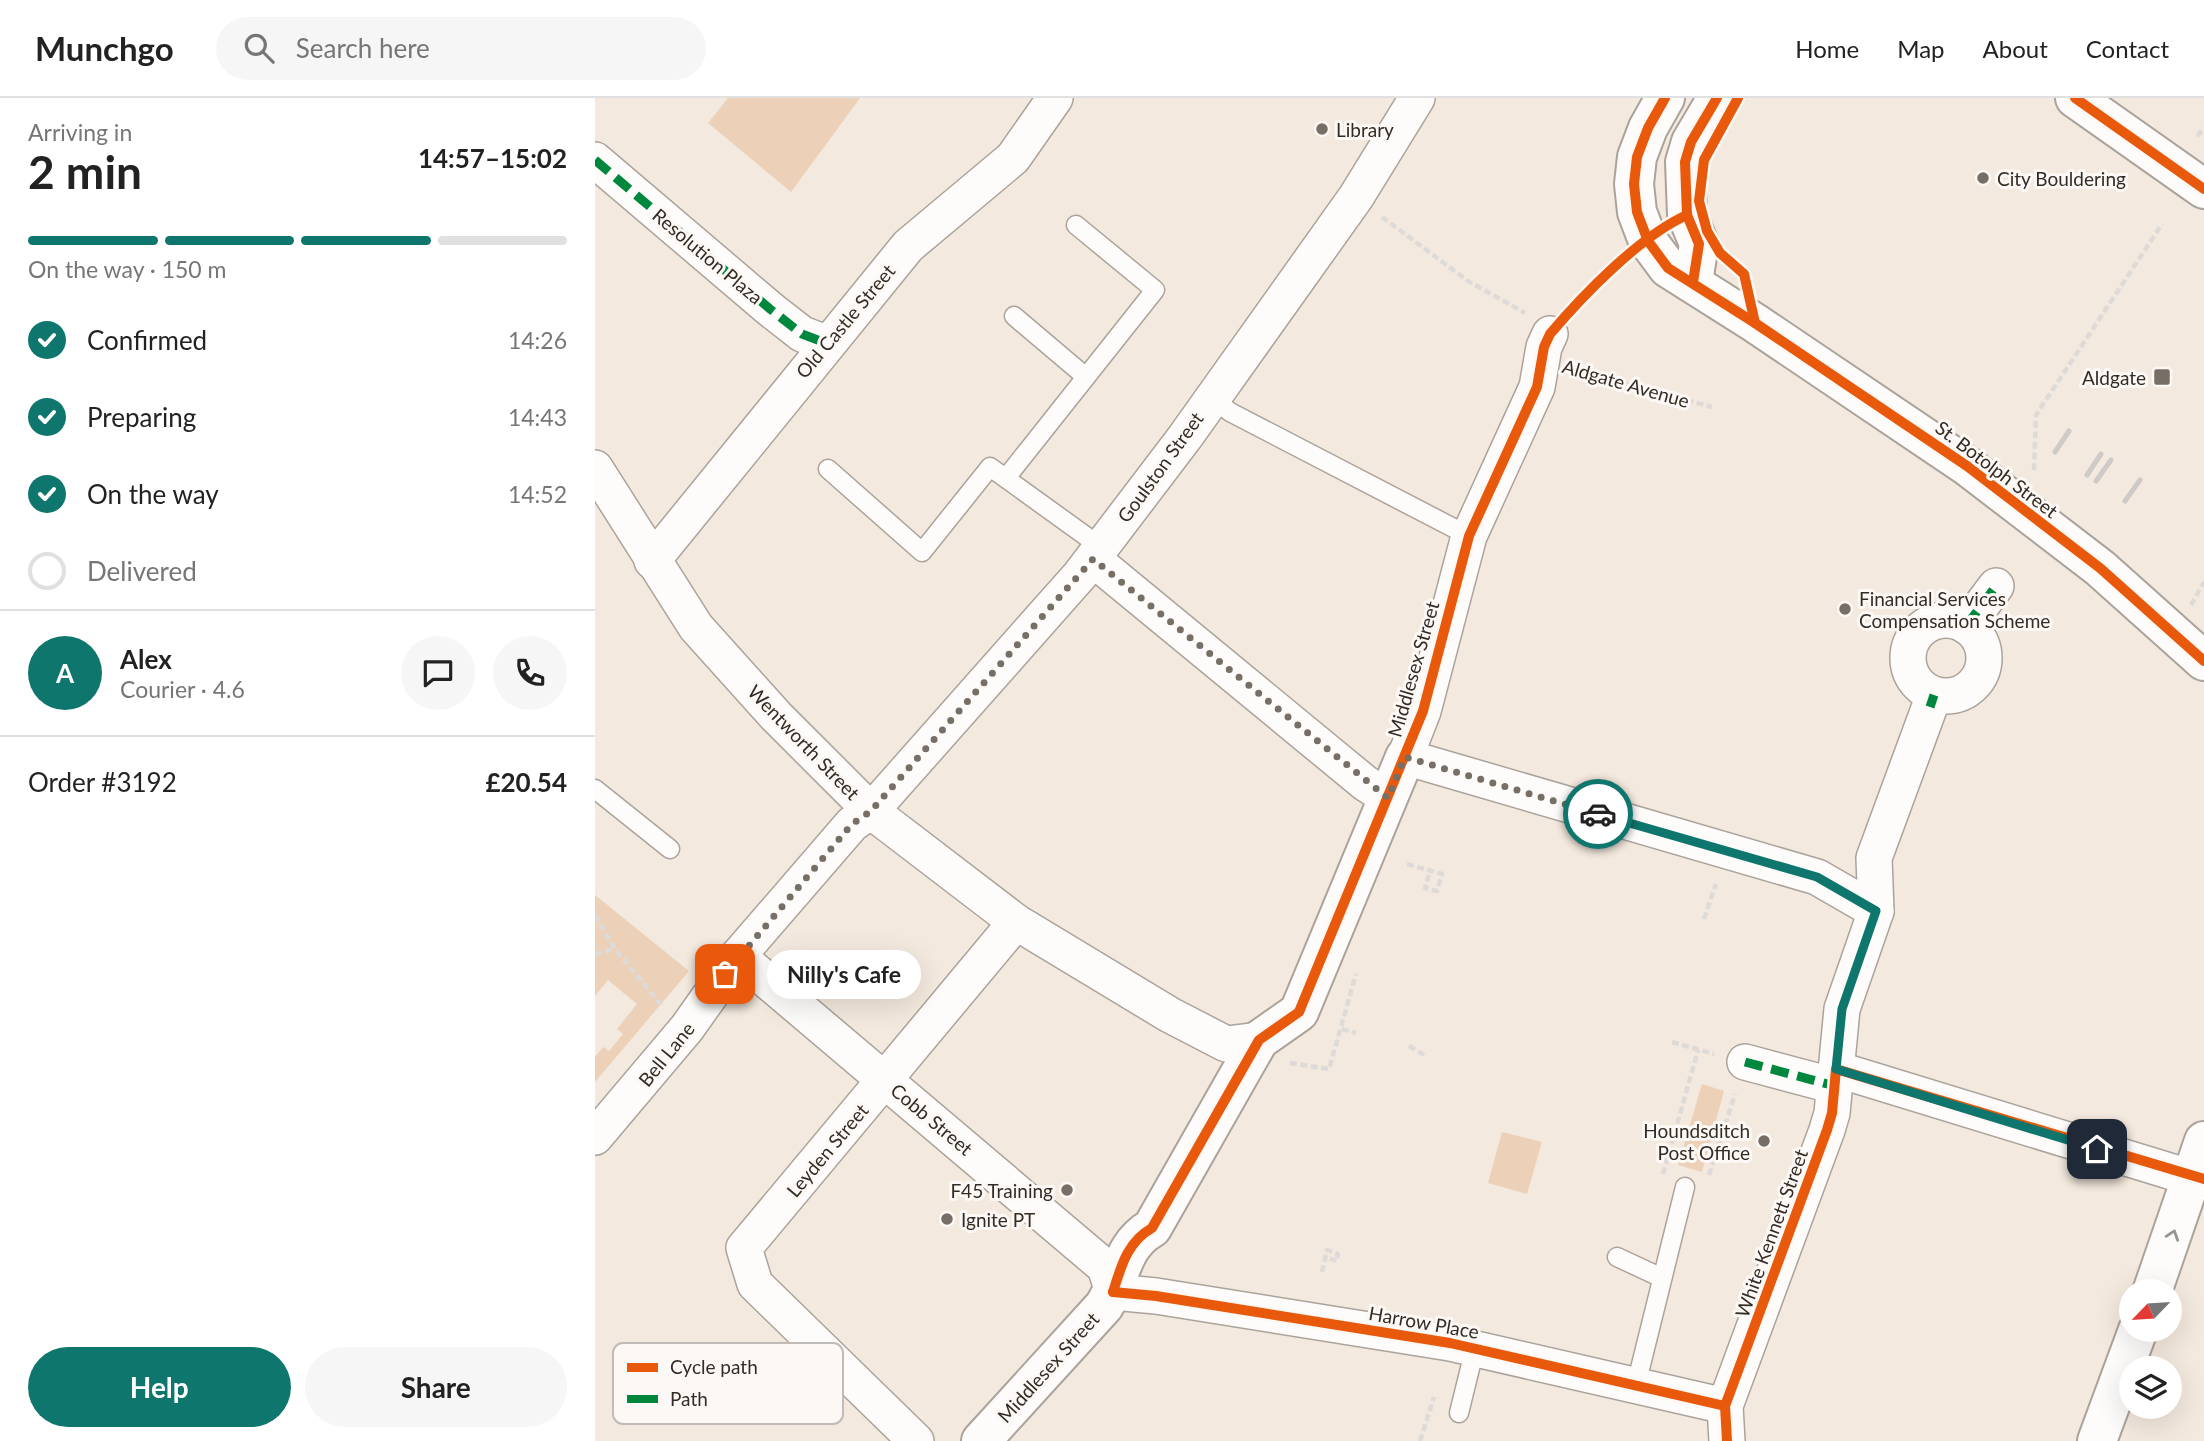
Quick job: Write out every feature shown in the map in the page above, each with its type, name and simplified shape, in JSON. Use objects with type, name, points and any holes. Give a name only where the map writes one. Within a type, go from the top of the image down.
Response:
[{"type":"main road","name":"St. Botolph Street","points":[[1665,98],[1648,128],[1637,156],[1634,184],[1637,212],[1654,254],[1668,268],[1755,323],[1967,466],[2100,568],[2204,662]]},
{"type":"main road","points":[[1693,282],[1699,244],[1687,215],[1685,162],[1691,142],[1717,98]]},
{"type":"main road","points":[[2075,98],[2204,189]]},
{"type":"main road","name":"Middlesex Street","points":[[981,1441],[1104,1306],[1113,1292],[1125,1255],[1152,1228],[1259,1040],[1299,1012],[1405,757]]},
{"type":"main road","points":[[2157,1279],[2204,1141]]},
{"type":"main road","points":[[2097,1441],[2134,1342]]},
{"type":"street","name":"Old Castle Street","points":[[652,561],[826,343],[908,246],[1013,158],[1055,98]]},
{"type":"street","name":"Goulston Street","points":[[871,811],[1097,553],[1185,438],[1211,397],[1356,197],[1417,98]]},
{"type":"street","name":"Resolution Plaza","points":[[595,160],[770,309],[802,334],[826,343]]},
{"type":"street","name":"Middlesex Street","points":[[1405,757],[1423,711],[1469,536],[1537,387],[1540,336]]},
{"type":"street","name":"Wentworth Street","points":[[595,468],[605,509],[652,561],[696,626],[776,716],[871,811],[1016,922],[1170,1015],[1226,1044],[1259,1040]]},
{"type":"street","points":[[1097,553],[1388,798]]},
{"type":"street","points":[[1966,626],[1996,586]]},
{"type":"street","points":[[1943,619],[1966,626],[1976,633],[1982,644],[1983,668],[1978,680],[1958,695],[1932,701],[1914,678],[1907,653],[1919,630],[1943,619]]},
{"type":"street","points":[[1876,911],[1874,859],[1932,701]]},
{"type":"street","points":[[1405,757],[1817,877],[1876,911]]},
{"type":"street","name":"Bell Lane","points":[[595,1137],[687,1028],[738,956],[852,824],[871,811]]},
{"type":"street","name":"White Kennett Street","points":[[1725,1406],[1827,1130],[1842,1009],[1876,911]]},
{"type":"street","name":"Leyden Street","points":[[816,1343],[755,1284],[744,1248],[1016,922]]},
{"type":"street","name":"Cobb Street","points":[[738,956],[861,1063],[884,1079],[1105,1267],[1113,1292]]},
{"type":"street","points":[[1745,1062],[1835,1078],[2192,1178]]},
{"type":"street","name":"Harrow Place","points":[[1113,1292],[1156,1296],[1475,1348],[1725,1406]]},
{"type":"street","name":"Leyden Street","points":[[843,1370],[916,1441]]},
{"type":"street","points":[[1725,1406],[1727,1441]]},
{"type":"lane","points":[[1006,478],[1155,290],[1076,225]]},
{"type":"lane","points":[[1013,316],[1087,377]]},
{"type":"lane","points":[[1211,397],[1230,412],[1469,536]]},
{"type":"lane","points":[[828,469],[922,552],[989,467],[1097,553]]},
{"type":"lane","points":[[595,789],[670,849]]},
{"type":"lane","points":[[1636,1385],[1685,1187]]},
{"type":"lane","points":[[1616,1257],[1662,1278]]},
{"type":"lane","points":[[1459,1413],[1475,1348]]},
{"type":"path","points":[[2197,136],[2204,128]]},
{"type":"path","points":[[2034,470],[2036,415],[2162,224]]},
{"type":"path","points":[[1407,864],[1442,874],[1437,891],[1425,888],[1429,875]]},
{"type":"path","points":[[1704,919],[1716,884]]},
{"type":"path","points":[[595,915],[615,949],[659,1004],[687,1028]]},
{"type":"path","points":[[595,954],[615,949]]},
{"type":"path","points":[[1329,1069],[1354,986]]},
{"type":"path","points":[[1342,1029],[1356,1033]]},
{"type":"path","points":[[1672,1042],[1745,1062]]},
{"type":"path","points":[[1409,1046],[1426,1056]]},
{"type":"path","points":[[1660,1185],[1698,1050]]},
{"type":"path","points":[[1322,1272],[1327,1250],[1338,1254],[1337,1261],[1329,1258]]},
{"type":"path","points":[[1420,1441],[1437,1386]]},
{"type":"shaded area","points":[[728,98],[860,98],[791,192],[708,123]]},
{"type":"shaded area","points":[[595,895],[689,971],[595,1082],[595,1057],[603,1047],[609,1051],[623,1034],[617,1029],[637,1004],[608,980],[595,996]]},
{"type":"shaded area","points":[[1702,1084],[1724,1091],[1702,1172],[1678,1165]]},
{"type":"shaded area","points":[[1502,1132],[1542,1142],[1527,1194],[1488,1183]]},
{"type":"railway","points":[[2055,452],[2069,431]]},
{"type":"railway","points":[[2087,475],[2101,454]]},
{"type":"railway","points":[[2096,481],[2111,460]]},
{"type":"railway","points":[[2125,501],[2140,480]]},
{"type":"marked path","points":[[595,160],[770,309],[802,334],[826,343]]},
{"type":"marked path","points":[[1966,626],[1996,586]]},
{"type":"marked path","points":[[1930,707],[1934,695]]},
{"type":"marked path","points":[[1745,1062],[1835,1086]]},
{"type":"cycle path","points":[[1665,98],[1648,128],[1637,157],[1634,184],[1637,212],[1648,241],[1668,268],[1755,323],[1967,466],[2100,568],[2204,661]]},
{"type":"cycle path","points":[[1693,282],[1699,244],[1687,215],[1685,162],[1691,142],[1717,98]]},
{"type":"cycle path","points":[[1738,98],[1704,160],[1699,201],[1707,231],[1720,253],[1744,274],[1755,323]]},
{"type":"cycle path","points":[[2075,98],[2204,189]]},
{"type":"cycle path","points":[[1113,1292],[1122,1264],[1131,1248],[1136,1240],[1152,1228],[1259,1040],[1299,1012],[1423,711],[1469,536],[1537,387],[1544,347],[1550,334],[1613,268],[1650,237],[1687,215]]},
{"type":"cycle path","points":[[1727,1441],[1725,1406],[1827,1130],[1832,1113],[1836,1069],[2204,1179]]},
{"type":"cycle path","points":[[1113,1292],[1156,1296],[1450,1343],[1725,1406]]},
{"type":"way so far","points":[[725,974],[852,824],[871,811],[1093,559],[1365,783],[1388,798],[1405,757],[1598,814]]},
{"type":"place","name":"Library","points":[[1322,129]]},
{"type":"place","name":"City Bouldering","points":[[1983,178]]},
{"type":"place","name":"Aldgate","points":[[2162,377]]},
{"type":"place","name":"Financial Services Compensation Scheme","points":[[1845,609]]},
{"type":"place","name":"Nilly's Cafe","points":[[725,974]]},
{"type":"place","name":"Houndsditch Post Office","points":[[1764,1141]]},
{"type":"place","name":"F45 Training","points":[[1067,1190]]},
{"type":"place","name":"Ignite PT","points":[[947,1219]]},
{"type":"route","points":[[1598,814],[1817,877],[1876,911],[1842,1009],[1836,1069],[2097,1149]]}]
